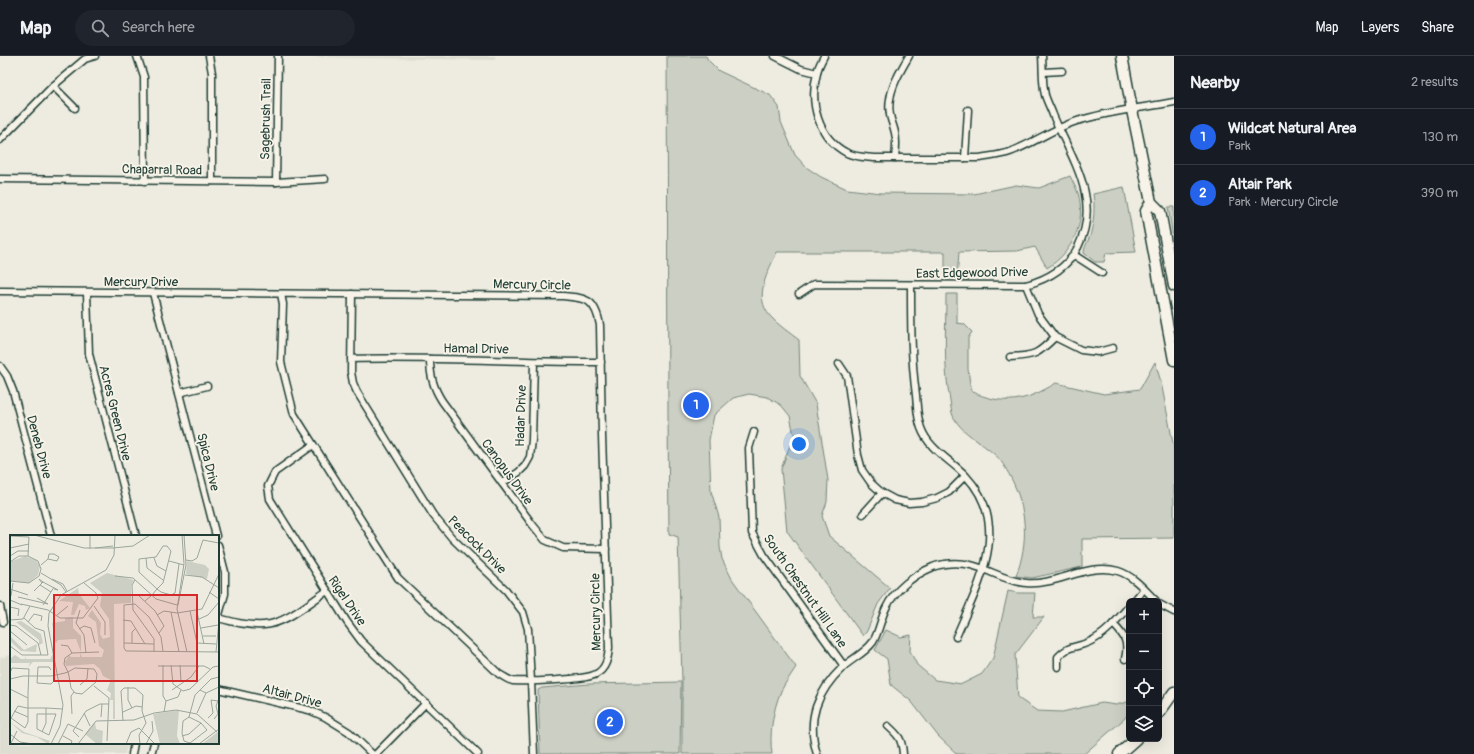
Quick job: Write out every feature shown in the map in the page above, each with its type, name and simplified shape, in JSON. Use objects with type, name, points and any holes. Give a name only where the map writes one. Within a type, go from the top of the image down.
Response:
[{"type":"main road","points":[[1122,56],[1151,202],[1160,211],[1174,286]]},
{"type":"main road","points":[[1151,202],[1146,211],[1174,360]]},
{"type":"main road","points":[[1162,709],[1174,692]]},
{"type":"main road","points":[[1119,754],[1133,742]]},
{"type":"street","points":[[0,140],[53,86],[85,59],[94,56]]},
{"type":"street","points":[[137,56],[144,77],[145,180]]},
{"type":"street","points":[[209,56],[212,73],[212,181]]},
{"type":"street","name":"Sagebrush Trail","points":[[276,182],[278,56]]},
{"type":"street","points":[[775,56],[801,69],[817,73]]},
{"type":"street","points":[[824,56],[817,73],[814,94],[815,109],[820,127],[827,138],[848,153],[861,157],[965,158],[997,156],[1011,151],[1058,127],[1113,112],[1174,102]]},
{"type":"street","points":[[895,158],[896,134],[890,114],[890,97],[900,70],[910,56]]},
{"type":"street","name":"East Edgewood Drive","points":[[799,294],[814,284],[911,286],[1026,285],[1037,282],[1063,267],[1074,256],[1084,231],[1087,203],[1085,189],[1045,95],[1042,56]]},
{"type":"street","points":[[1043,72],[1062,71]]},
{"type":"street","points":[[53,86],[75,108]]},
{"type":"street","points":[[965,158],[968,110]]},
{"type":"street","name":"Chaparral Road","points":[[0,179],[276,182],[325,179]]},
{"type":"street","points":[[1074,256],[1102,273]]},
{"type":"street","points":[[1026,285],[1032,303],[1038,314],[1055,337],[1081,350],[1098,352],[1113,348]]},
{"type":"street","points":[[911,286],[912,365],[921,428],[934,448],[965,476],[976,489],[983,502],[990,527],[990,539],[984,569],[956,637]]},
{"type":"street","name":"Mercury Drive","points":[[0,291],[281,294]]},
{"type":"street","name":"Acres Green Drive","points":[[88,293],[89,354],[136,535]]},
{"type":"street","name":"Spica Drive","points":[[153,293],[216,535]]},
{"type":"street","name":"Mercury Circle","points":[[281,294],[563,296],[582,298],[594,305],[600,325],[609,648],[608,660],[596,675],[588,677],[531,681],[510,681],[499,674],[398,578],[294,414],[281,362],[283,304],[281,294]]},
{"type":"street","name":"Peacock Drive","points":[[352,294],[352,383],[433,515],[452,538],[506,590],[523,612],[528,629],[534,754]]},
{"type":"street","points":[[1010,357],[1028,356],[1038,353],[1055,337]]},
{"type":"street","name":"Hamal Drive","points":[[351,359],[398,358],[534,362],[601,362]]},
{"type":"street","name":"Canopus Drive","points":[[430,359],[430,371],[436,391],[545,540],[563,548],[606,549]]},
{"type":"street","name":"Hadar Drive","points":[[502,483],[519,472],[525,466],[530,457],[532,440],[534,362]]},
{"type":"street","points":[[839,364],[847,376],[858,455],[862,470],[871,483],[882,493],[895,500],[909,503],[922,502],[937,498],[949,492],[965,476]]},
{"type":"street","name":"Deneb Drive","points":[[0,366],[7,376],[12,391],[51,535]]},
{"type":"street","points":[[179,393],[207,386]]},
{"type":"street","name":"South Chestnut Hill Lane","points":[[754,432],[749,448],[752,533],[764,555],[844,666]]},
{"type":"street","name":"Rigel Drive","points":[[313,445],[275,472],[268,486],[270,499],[327,591],[361,641],[478,754]]},
{"type":"street","points":[[863,514],[882,493]]},
{"type":"street","points":[[219,549],[225,572],[225,594],[219,615]]},
{"type":"street","points":[[817,754],[813,743],[812,729],[814,714],[818,699],[827,684],[844,666],[866,650],[874,640],[886,607],[896,592],[908,581],[934,566],[951,563],[967,563],[1025,583],[1041,583],[1088,571],[1104,569],[1119,571],[1132,578],[1153,598]]},
{"type":"street","points":[[1136,598],[1144,589]]},
{"type":"street","points":[[219,618],[247,625],[269,625],[281,621],[327,591]]},
{"type":"street","points":[[0,606],[2,622]]},
{"type":"street","points":[[1162,606],[1174,612]]},
{"type":"street","points":[[1058,667],[1058,657],[1065,649],[1088,643],[1101,635],[1126,609]]},
{"type":"street","points":[[1113,624],[1126,639],[1127,650],[1125,659]]},
{"type":"street","name":"Altair Drive","points":[[219,689],[309,710],[326,717],[349,732],[372,754]]},
{"type":"street","points":[[376,754],[426,703]]},
{"type":"street","points":[[888,726],[898,736],[902,744],[903,754]]},
{"type":"street","points":[[132,754],[134,744]]},
{"type":"street","points":[[151,754],[154,744]]},
{"type":"shaded area","points":[[495,56],[495,60],[312,57]]},
{"type":"shaded area","points":[[667,56],[706,56],[719,71],[770,95],[779,107],[781,122],[795,155],[806,167],[821,177],[847,189],[881,193],[974,194],[1016,185],[1039,188],[1070,176],[1078,193],[1080,204],[1079,226],[1075,236],[1064,254],[1047,268],[1035,247],[1017,251],[959,252],[957,278],[945,278],[945,252],[777,252],[766,276],[762,292],[763,300],[765,308],[770,316],[780,326],[799,340],[800,376],[816,404],[828,480],[827,502],[822,516],[829,536],[890,588],[878,604],[867,631],[863,636],[787,531],[781,469],[794,435],[790,416],[781,405],[767,397],[749,394],[733,398],[714,415],[709,440],[711,491],[719,517],[722,559],[732,579],[796,667],[781,691],[776,706],[771,730],[772,754],[682,754],[682,681],[678,537],[669,534]]},
{"type":"shaded area","points":[[1124,187],[1136,252],[1106,253],[1104,262],[1095,262],[1084,253],[1093,223],[1093,194]]},
{"type":"shaded area","points":[[1168,207],[1174,207],[1174,243]]},
{"type":"shaded area","points":[[946,294],[957,294],[957,323],[964,324],[972,332],[968,338],[968,369],[971,391],[983,396],[994,399],[1015,400],[1035,394],[1056,383],[1104,394],[1140,389],[1155,362],[1161,382],[1174,448],[1174,538],[1082,539],[1082,567],[1032,578],[1016,576],[1023,551],[1024,525],[1023,513],[1016,488],[1007,470],[999,459],[962,429],[954,418],[952,412],[946,374]]},
{"type":"shaded area","points":[[1008,591],[1018,593],[1035,593],[1033,617],[1044,617],[1015,655],[1018,698],[1037,711],[1062,712],[1102,703],[1116,705],[1126,702],[1126,717],[1084,754],[957,754],[938,736],[911,701],[891,685],[887,659],[875,650],[886,630],[901,637],[911,635],[910,651],[917,665],[935,680],[962,684],[982,674],[993,658]]},
{"type":"shaded area","points":[[10,655],[10,744],[128,744],[125,754],[0,754],[0,658]]},
{"type":"shaded area","points":[[681,682],[680,754],[540,754],[538,690],[542,688],[589,684]]},
{"type":"place","name":"Wildcat Natural Area","points":[[696,405]]},
{"type":"place","name":"Altair Park","points":[[610,722]]}]
